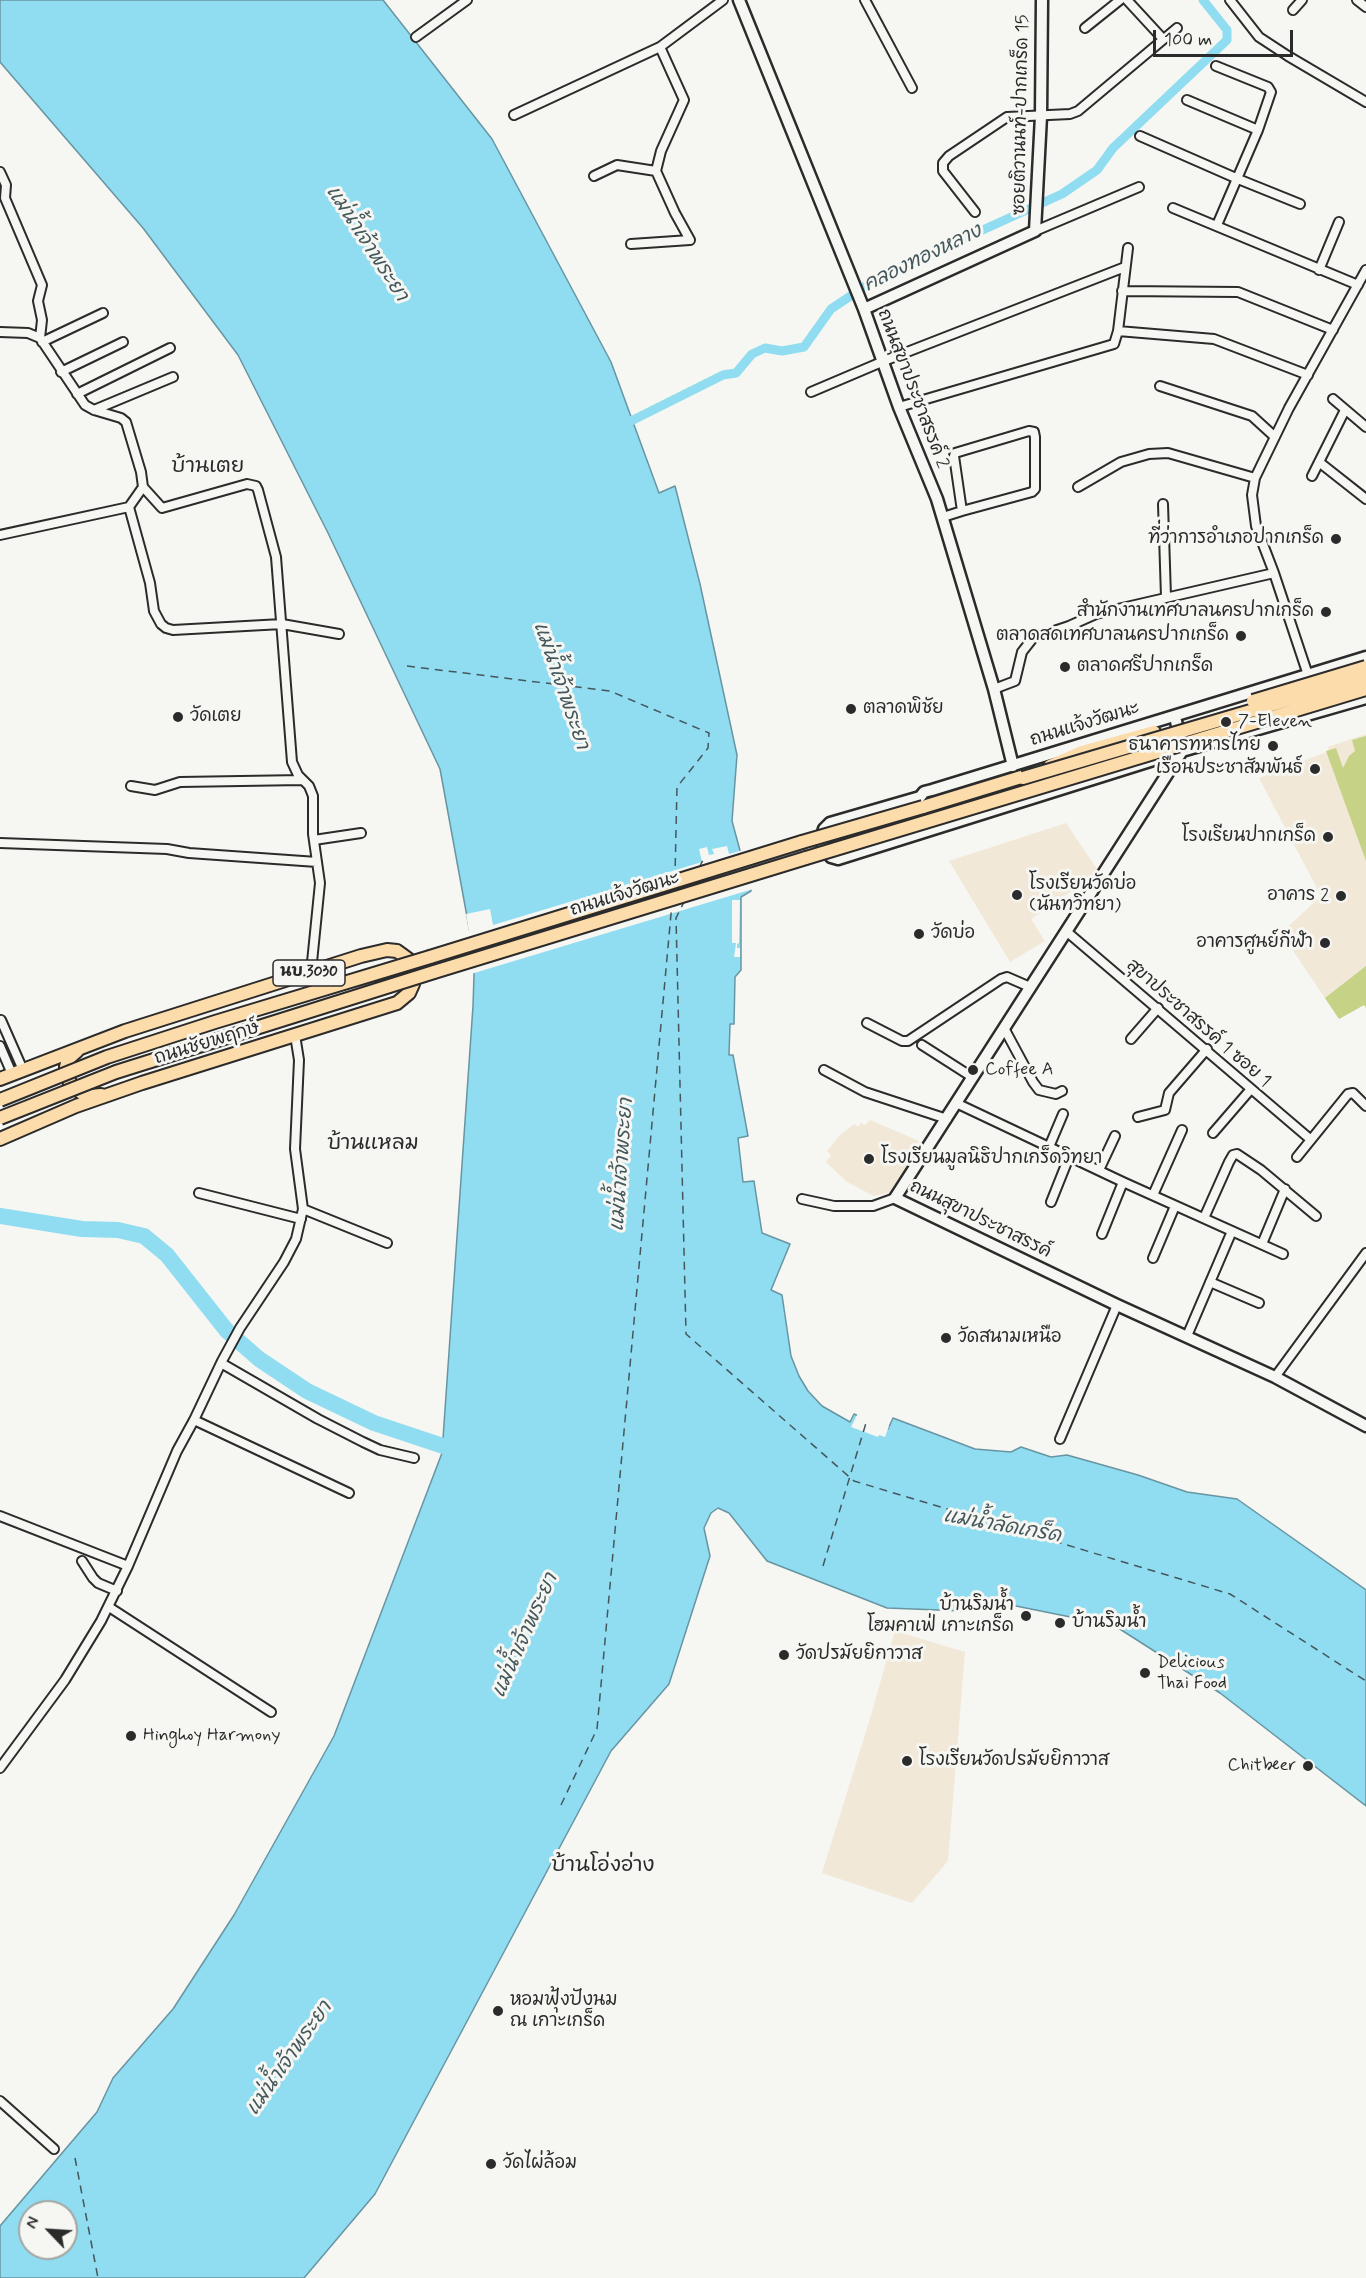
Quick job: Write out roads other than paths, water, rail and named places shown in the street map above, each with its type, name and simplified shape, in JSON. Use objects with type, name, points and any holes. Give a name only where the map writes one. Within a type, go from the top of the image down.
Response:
[{"type":"main road","points":[[1023,778],[1082,752],[1366,667]]},
{"type":"main road","name":"ถนนแจ้งวัฒนะ","points":[[430,957],[802,842],[1366,677]]},
{"type":"main road","name":"ถนนแจ้งวัฒนะ","points":[[434,972],[1366,689]]},
{"type":"main road","name":"ถนนชัยพฤกษ์","points":[[0,1139],[111,1093],[397,1003],[409,993],[413,984],[414,971],[408,959],[397,951],[387,950],[311,972],[85,1045],[12,1075]]},
{"type":"main road","name":"ถนนชัยพฤกษ์","points":[[0,1100],[118,1054],[430,957]]},
{"type":"main road","name":"ถนนชัยพฤกษ์","points":[[0,1118],[116,1072],[434,972]]},
{"type":"main road","points":[[85,1045],[68,1059],[66,1067],[70,1084],[82,1094],[91,1096],[111,1093]]},
{"type":"street","points":[[416,37],[468,0]]},
{"type":"street","points":[[514,116],[660,48],[723,0]]},
{"type":"street","name":"ถนนสุขาประชาสรรค์ 2","points":[[738,0],[864,309],[899,407],[943,517],[994,689],[1013,766]]},
{"type":"street","points":[[865,0],[912,88]]},
{"type":"street","name":"ซอยติวานนท์-ปากเกร็ด 15","points":[[1035,231],[1038,214],[1041,116],[1042,0]]},
{"type":"street","points":[[1085,28],[1120,0]]},
{"type":"street","points":[[1127,0],[1163,39]]},
{"type":"street","points":[[1230,0],[1259,36],[1366,102]]},
{"type":"street","points":[[1293,10],[1302,0]]},
{"type":"street","points":[[1357,0],[1366,7]]},
{"type":"street","points":[[975,213],[944,171],[943,163],[949,156],[1007,117],[1070,114],[1078,111],[1178,27]]},
{"type":"street","points":[[631,244],[690,240],[656,171],[661,151],[684,100],[660,48]]},
{"type":"street","points":[[1216,66],[1268,87],[1271,92],[1238,179],[1217,225]]},
{"type":"street","points":[[1187,100],[1257,130]]},
{"type":"street","points":[[1140,136],[1300,204]]},
{"type":"street","points":[[594,176],[617,165],[656,171]]},
{"type":"street","points":[[0,172],[6,185],[5,198],[42,285],[38,301],[42,320],[41,340]]},
{"type":"street","points":[[864,309],[1139,186]]},
{"type":"street","points":[[1173,208],[1358,285]]},
{"type":"street","points":[[1319,270],[1339,222]]},
{"type":"street","points":[[899,407],[1110,347],[1114,344],[1118,331],[1128,248]]},
{"type":"street","points":[[811,392],[884,361],[1125,267]]},
{"type":"street","points":[[1308,675],[1256,526],[1252,495],[1255,478],[1275,437],[1366,270]]},
{"type":"street","points":[[1122,291],[1246,294],[1333,330]]},
{"type":"street","points":[[41,340],[103,313]]},
{"type":"street","points":[[1118,331],[1214,339],[1308,375]]},
{"type":"street","points":[[0,332],[28,333],[41,340],[86,405],[126,422],[141,472],[142,487],[129,507],[0,535]]},
{"type":"street","points":[[61,372],[123,342]]},
{"type":"street","points":[[77,394],[170,348]]},
{"type":"street","points":[[94,410],[173,376]]},
{"type":"street","points":[[1160,386],[1252,416],[1275,437]]},
{"type":"street","points":[[1333,399],[1366,427]]},
{"type":"street","points":[[1312,476],[1345,410]]},
{"type":"street","points":[[943,517],[1032,492],[1036,484],[1034,432],[1029,431],[956,453],[954,456],[962,511]]},
{"type":"street","points":[[1078,487],[1120,462],[1149,454],[1168,453],[1255,478]]},
{"type":"street","points":[[1319,462],[1366,499]]},
{"type":"street","points":[[142,487],[162,508],[241,486],[256,486],[264,507],[276,557],[292,762],[298,775],[309,786],[314,796],[314,840],[320,890],[311,972]]},
{"type":"street","points":[[1163,504],[1166,597]]},
{"type":"street","points":[[129,507],[150,583],[154,611],[165,628],[173,630],[282,624],[339,634]]},
{"type":"street","points":[[994,689],[1015,681],[1022,652],[1033,638],[1096,614],[1274,573]]},
{"type":"street","name":"ถนนแจ้งวัฒนะ","points":[[1366,657],[924,792],[920,796],[831,823],[824,829],[821,840],[824,849],[831,857],[838,859],[930,829],[988,814],[1182,751],[1366,698]]},
{"type":"street","points":[[1175,716],[1182,751]]},
{"type":"street","name":"ถนนสุขาประชาสรรค์","points":[[1182,751],[895,1198],[1117,1305],[1275,1377],[1366,1426]]},
{"type":"street","points":[[131,786],[148,790],[165,788],[180,782],[302,780]]},
{"type":"street","points":[[920,796],[924,819],[930,829]]},
{"type":"street","points":[[314,840],[361,833]]},
{"type":"street","points":[[0,843],[167,849],[189,853],[317,862]]},
{"type":"street","name":"สุขาประชาสรรค์ 1 ซอย 1","points":[[1066,931],[1310,1138]]},
{"type":"street","points":[[867,1023],[902,1041],[908,1041],[1001,979],[1007,977],[1030,987]]},
{"type":"street","points":[[1131,1039],[1158,1008]]},
{"type":"street","points":[[0,1010],[0,1021],[12,1075]]},
{"type":"street","points":[[1004,1028],[1039,1089],[1056,1094],[1062,1091]]},
{"type":"street","points":[[0,1768],[65,1680],[109,1607],[177,1451],[225,1354],[284,1262],[296,1239],[303,1209],[295,1149],[299,1060],[295,1035]]},
{"type":"street","points":[[922,1045],[972,1077]]},
{"type":"street","points":[[0,1047],[12,1075]]},
{"type":"street","points":[[1138,1117],[1165,1110],[1169,1093],[1207,1049]]},
{"type":"street","points":[[824,1070],[866,1092],[947,1119]]},
{"type":"street","points":[[1213,1133],[1251,1089]]},
{"type":"street","points":[[1297,1156],[1348,1095],[1353,1093],[1366,1106]]},
{"type":"street","points":[[956,1103],[1283,1254]]},
{"type":"street","points":[[1049,1147],[1063,1114]]},
{"type":"street","points":[[1153,1195],[1182,1130]]},
{"type":"street","points":[[1099,1170],[1115,1136]]},
{"type":"street","points":[[1204,1218],[1233,1155],[1240,1156],[1261,1170],[1316,1216]]},
{"type":"street","points":[[1051,1203],[1069,1157]]},
{"type":"street","points":[[1102,1234],[1123,1182]]},
{"type":"street","points":[[1262,1244],[1285,1189]]},
{"type":"street","points":[[199,1193],[301,1219]]},
{"type":"street","points":[[802,1199],[834,1206],[873,1206],[895,1198]]},
{"type":"street","points":[[1153,1258],[1175,1206]]},
{"type":"street","points":[[303,1209],[387,1243]]},
{"type":"street","points":[[1187,1336],[1232,1231]]},
{"type":"street","points":[[1275,1377],[1366,1253]]},
{"type":"street","points":[[1210,1282],[1259,1303]]},
{"type":"street","points":[[1060,1439],[1117,1305]]},
{"type":"street","points":[[221,1363],[363,1442],[380,1450],[414,1458]]},
{"type":"street","points":[[194,1420],[349,1492]]},
{"type":"street","points":[[0,1516],[128,1566]]},
{"type":"street","points":[[82,1561],[99,1583],[117,1590]]},
{"type":"street","points":[[109,1607],[271,1712]]},
{"type":"street","points":[[0,2101],[54,2149]]},
{"type":"water","points":[[0,0],[383,0],[492,139],[611,362],[659,493],[675,486],[700,584],[737,755],[732,821],[751,891],[741,897],[741,970],[735,977],[734,1024],[730,1024],[729,1055],[733,1055],[748,1136],[738,1138],[743,1182],[754,1181],[762,1233],[790,1244],[771,1290],[782,1295],[791,1356],[808,1391],[822,1406],[850,1422],[854,1414],[888,1429],[893,1418],[975,1449],[1011,1452],[1021,1447],[1051,1457],[1067,1455],[1138,1475],[1187,1492],[1237,1499],[1366,1590],[1366,1806],[1220,1693],[1115,1626],[1011,1605],[964,1611],[887,1608],[767,1561],[729,1513],[718,1508],[711,1513],[704,1528],[710,1556],[669,1684],[611,1751],[375,2194],[304,2278],[0,2278],[0,2226],[18,2205],[18,2260],[78,2260],[78,2200],[22,2200],[97,2112],[113,2078],[173,2009],[234,1915],[334,1736],[442,1453],[474,975],[470,933],[440,769],[328,533],[238,355],[143,228],[0,62]]},
{"type":"waterway","name":"คลองทองหลาง","points":[[621,426],[723,375],[736,373],[752,354],[765,348],[782,351],[804,347],[831,309],[879,277],[1062,194],[1097,170],[1113,148],[1227,40],[1227,30],[1203,0]]},
{"type":"waterway","points":[[0,1216],[82,1229],[118,1230],[144,1236],[167,1255],[227,1331],[259,1359],[307,1391],[374,1423],[443,1446],[465,1444]]},
{"type":"place","name":"ที่ว่าการอำเภอปากเกร็ด","points":[[1336,539]]},
{"type":"place","name":"สำนักงานเทศบาลนครปากเกร็ด","points":[[1326,612]]},
{"type":"place","name":"ตลาดสดเทศบาลนครปากเกร็ด","points":[[1241,636]]},
{"type":"place","name":"ตลาดศรีปากเกร็ด","points":[[1065,667]]},
{"type":"place","name":"ตลาดพิชัย","points":[[851,709]]},
{"type":"place","name":"วัดเตย","points":[[178,717]]},
{"type":"place","name":"7-Eleven","points":[[1226,722]]},
{"type":"place","name":"ธนาคารทหารไทย","points":[[1273,746]]},
{"type":"place","name":"เรือนประชาสัมพันธ์","points":[[1315,769]]},
{"type":"place","name":"โรงเรียนปากเกร็ด","points":[[1328,837]]},
{"type":"place","name":"โรงเรียนวัดบ่อ (นันทวิทยา)","points":[[1017,895]]},
{"type":"place","name":"อาคาร 2","points":[[1341,896]]},
{"type":"place","name":"วัดบ่อ","points":[[919,934]]},
{"type":"place","name":"อาคารศูนย์กีฬา","points":[[1325,943]]},
{"type":"place","name":"Coffee A","points":[[973,1070]]},
{"type":"place","name":"โรงเรียนมูลนิธิปากเกร็ดวิทยา","points":[[869,1159]]},
{"type":"place","name":"วัดสนามเหนือ","points":[[946,1338]]},
{"type":"place","name":"บ้านริมน้ำ โฮมคาเฟ่ เกาะเกร็ด","points":[[1026,1616]]},
{"type":"place","name":"บ้านริมน้ำ","points":[[1060,1623]]},
{"type":"place","name":"วัดปรมัยยิกาวาส","points":[[784,1655]]},
{"type":"place","name":"Delicious Thai Food","points":[[1145,1673]]},
{"type":"place","name":"Hinghoy Harmony","points":[[131,1736]]},
{"type":"place","name":"โรงเรียนวัดปรมัยยิกาวาส","points":[[907,1761]]},
{"type":"place","name":"Chitbeer","points":[[1308,1766]]},
{"type":"place","name":"หอมฟุ้งปังนม ณ เกาะเกร็ด","points":[[498,2011]]},
{"type":"place","name":"วัดไผ่ล้อม","points":[[491,2164]]},
{"type":"district","name":"บ้านเตย","points":[[208,468]]},
{"type":"district","name":"บ้านแหลม","points":[[373,1145]]},
{"type":"district","name":"บ้านโอ่งอ่าง","points":[[603,1867]]},
{"type":"water label","name":"แม่น้ำเจ้าพระยา","points":[[366,244]]},
{"type":"water label","name":"แม่น้ำเจ้าพระยา","points":[[560,686]]},
{"type":"water label","name":"แม่น้ำเจ้าพระยา","points":[[623,1165]]},
{"type":"water label","name":"แม่น้ำลัดเกร็ด","points":[[1002,1527]]},
{"type":"water label","name":"แม่น้ำเจ้าพระยา","points":[[526,1636]]},
{"type":"water label","name":"แม่น้ำเจ้าพระยา","points":[[290,2059]]}]
